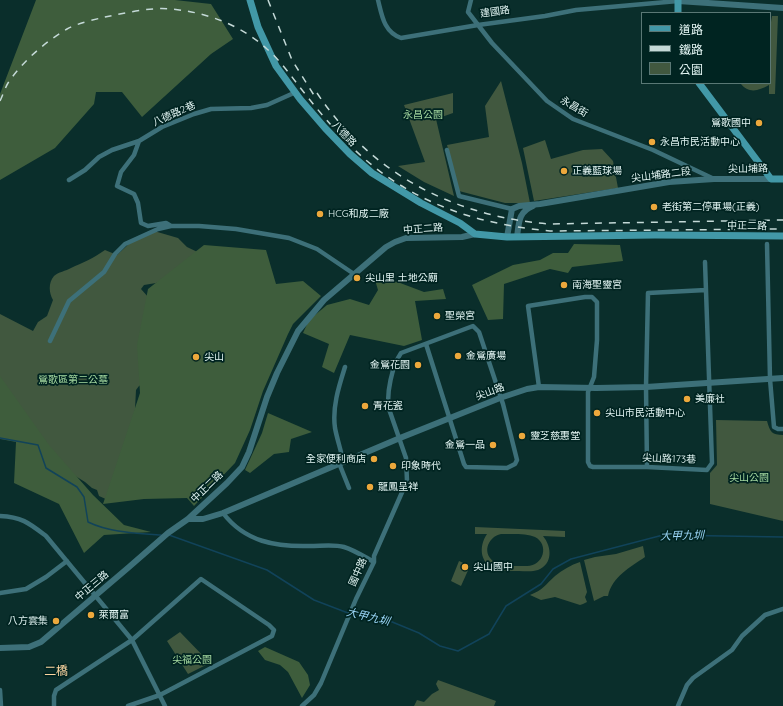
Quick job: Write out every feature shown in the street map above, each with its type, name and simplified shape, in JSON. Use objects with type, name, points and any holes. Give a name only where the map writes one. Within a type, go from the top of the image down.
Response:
[{"type":"main road","name":"八德路","points":[[250,0],[258,27],[276,66],[325,128],[350,154],[372,173],[421,203],[460,223],[475,234]]},
{"type":"main road","points":[[678,1],[678,12]]},
{"type":"main road","points":[[699,84],[771,178]]},
{"type":"main road","name":"尖山埔路","points":[[771,178],[783,179]]},
{"type":"main road","name":"中正二路","points":[[475,234],[507,237],[655,235],[783,236]]},
{"type":"street","name":"建國路","points":[[378,0],[384,24],[393,35],[401,38],[576,10],[678,1],[783,8]]},
{"type":"street","name":"永昌街","points":[[471,0],[468,12],[492,43],[547,101],[573,119],[653,150],[714,179]]},
{"type":"street","name":"八德路2巷","points":[[69,180],[85,170],[99,157],[112,150],[139,141],[162,127],[194,114],[211,109],[251,108],[267,105],[296,92]]},
{"type":"street","points":[[139,141],[134,155],[121,172],[117,186],[134,194],[138,203],[141,223],[148,226],[166,223],[171,226]]},
{"type":"street","points":[[447,150],[459,196],[512,209],[519,206],[540,204]]},
{"type":"street","name":"尖山埔路","points":[[714,179],[771,178]]},
{"type":"street","name":"尖山埔路二段","points":[[540,204],[668,182],[714,179]]},
{"type":"street","points":[[517,237],[522,214],[526,209],[540,204]]},
{"type":"street","points":[[507,237],[512,209]]},
{"type":"street","points":[[50,341],[69,301],[104,272],[115,254],[125,244],[151,231],[171,226],[198,226],[236,229],[289,238],[317,249],[354,274]]},
{"type":"street","name":"中正二路","points":[[188,519],[242,467],[249,452],[275,379],[298,330],[324,300],[386,247],[395,242],[406,238],[462,236],[475,234]]},
{"type":"street","points":[[767,244],[770,379],[774,427],[783,429]]},
{"type":"street","points":[[705,262],[709,383]]},
{"type":"street","points":[[647,467],[646,387],[648,293],[706,290]]},
{"type":"street","points":[[539,387],[528,306],[592,297],[597,302],[597,340],[594,377],[590,388]]},
{"type":"street","name":"國中路","points":[[302,706],[314,695],[374,562],[374,556],[407,481],[406,458],[387,400],[396,361],[400,353],[473,326],[480,332],[500,398]]},
{"type":"street","points":[[426,344],[466,467],[507,468],[515,464],[517,460],[500,398]]},
{"type":"street","points":[[345,367],[336,396],[335,427],[341,462],[349,488]]},
{"type":"street","name":"尖山路","points":[[188,519],[203,519],[223,513],[341,462],[449,418],[527,389],[539,387],[646,387],[783,378]]},
{"type":"street","name":"尖山路173巷","points":[[590,388],[588,392],[587,440],[588,462],[590,466],[707,470],[712,463],[709,383]]},
{"type":"street","points":[[223,513],[231,523],[249,536],[267,543],[283,546],[328,545],[344,547],[374,562]]},
{"type":"street","points":[[0,516],[15,517],[31,525],[46,536],[132,640],[166,706]]},
{"type":"street","name":"中正三路","points":[[0,648],[29,647],[41,642],[165,535],[188,519]]},
{"type":"street","points":[[0,593],[26,589],[46,577],[67,561]]},
{"type":"street","points":[[54,706],[54,696],[56,690],[132,640],[201,579],[269,625],[274,630],[272,636],[160,695],[128,706]]},
{"type":"street","points":[[678,706],[687,685],[693,678],[732,650],[742,636],[765,615],[783,609]]},
{"type":"street","points":[[0,690],[1,706]]},
{"type":"green space","points":[[36,0],[175,0],[211,4],[233,39],[211,54],[142,117],[122,92],[96,92],[94,104],[55,148],[0,180],[0,94]]},
{"type":"green space","points":[[772,16],[778,16],[775,94],[769,94],[769,85],[761,89],[750,90],[741,84],[771,84]]},
{"type":"green space","points":[[501,81],[522,163],[530,203],[505,203],[459,191],[447,145],[489,137],[485,106]]},
{"type":"green space","name":"永昌公園","points":[[453,93],[453,113],[436,119],[454,196],[424,182],[398,166],[425,162],[404,105]]},
{"type":"green space","points":[[545,140],[551,159],[583,150],[602,149],[613,161],[618,188],[534,201],[523,148]]},
{"type":"green space","name":"鶯歌區第二公墓","points":[[154,231],[178,238],[187,247],[208,257],[156,283],[144,285],[141,289],[149,298],[144,383],[136,390],[134,428],[110,501],[99,496],[97,490],[64,469],[0,400],[0,314],[33,331],[38,322],[47,316],[53,300],[50,288],[54,276],[105,250],[117,255],[132,241]]},
{"type":"green space","points":[[574,244],[620,245],[623,261],[572,267],[568,273],[550,269],[504,284],[503,319],[488,320],[472,285],[513,265],[540,260],[553,253],[568,253]]},
{"type":"green space","points":[[204,245],[266,250],[276,284],[303,281],[321,296],[293,324],[263,391],[250,430],[235,463],[194,506],[187,498],[144,499],[103,504],[140,393],[137,345],[148,289]]},
{"type":"green space","points":[[379,275],[424,292],[443,289],[446,299],[415,301],[422,340],[404,346],[350,335],[334,373],[322,367],[329,344],[303,333],[309,320],[327,305],[350,299],[369,305],[378,290],[375,280]]},
{"type":"green space","points":[[0,376],[49,445],[93,495],[124,525],[151,532],[104,535],[84,553],[59,504],[14,483],[16,442],[0,439]]},
{"type":"green space","points":[[268,413],[312,432],[291,439],[289,452],[274,454],[250,473],[245,470],[262,433]]},
{"type":"green space","name":"尖山公園","points":[[716,420],[767,421],[772,432],[783,435],[783,521],[710,504],[710,473],[717,465]]},
{"type":"green space","points":[[475,527],[565,531],[565,537],[543,536],[548,545],[550,555],[549,560],[543,567],[533,571],[511,571],[497,569],[487,564],[482,555],[482,544],[487,534],[475,534]],"holes":[[[501,534],[523,534],[535,537],[542,545],[543,550],[540,559],[537,563],[526,566],[507,566],[491,560],[487,551],[489,542]]]},
{"type":"green space","points":[[643,546],[645,557],[622,573],[613,583],[608,596],[604,596],[594,601],[584,560],[616,554]]},
{"type":"green space","points":[[459,561],[470,566],[461,586],[451,581]]},
{"type":"green space","points":[[580,562],[587,592],[585,597],[587,602],[580,605],[555,597],[541,600],[530,595],[541,589],[555,576],[570,566]]},
{"type":"green space","name":"尖福公園","points":[[180,632],[210,663],[188,674],[167,641]]},
{"type":"green space","points":[[265,647],[299,662],[308,675],[310,685],[302,698],[288,672],[280,665],[265,660],[258,651]]},
{"type":"green space","points":[[438,680],[496,701],[494,706],[414,706],[417,700],[424,702],[432,694],[439,690],[436,684]]},
{"type":"waterway","name":"大甲九圳","points":[[0,438],[38,445],[46,468],[77,487],[84,497],[88,522],[97,526],[115,530],[161,535]]},
{"type":"waterway","name":"大甲九圳","points":[[169,535],[267,570],[314,600],[348,613]]},
{"type":"waterway","name":"大甲九圳","points":[[352,614],[385,619],[419,633],[440,646],[458,651],[489,634],[506,606],[541,584],[553,569],[571,559],[663,535],[783,537]]},
{"type":"railway","points":[[268,0],[292,60],[317,100]]},
{"type":"railway","points":[[0,101],[8,83],[20,67],[51,40],[71,27],[105,17],[154,9],[171,9],[197,13],[222,21],[246,33],[257,41],[278,59],[315,106],[352,148],[385,175],[424,198],[444,207],[484,220],[506,225],[550,231],[783,229]]},
{"type":"railway","points":[[317,93],[339,122],[363,147],[389,168],[418,186],[449,201],[481,212],[515,220],[550,224],[783,220]]},
{"type":"place","name":"鶯歌國中","points":[[759,123]]},
{"type":"place","name":"永昌市民活動中心","points":[[652,142]]},
{"type":"place","name":"正義藍球場","points":[[564,171]]},
{"type":"place","name":"老街第二停車場(正義)","points":[[654,207]]},
{"type":"place","name":"HCG和成二廠","points":[[320,214]]},
{"type":"place","name":"尖山里 土地公廟","points":[[357,278]]},
{"type":"place","name":"南海聖靈宮","points":[[564,285]]},
{"type":"place","name":"聖榮宮","points":[[437,316]]},
{"type":"place","name":"金鶯廣場","points":[[458,356]]},
{"type":"place","name":"尖山","points":[[196,357]]},
{"type":"place","name":"金鶯花園","points":[[418,365]]},
{"type":"place","name":"美廉社","points":[[687,399]]},
{"type":"place","name":"青花瓷","points":[[365,406]]},
{"type":"place","name":"尖山市民活動中心","points":[[597,413]]},
{"type":"place","name":"靈芝慈惠堂","points":[[522,436]]},
{"type":"place","name":"金鶯一品","points":[[493,445]]},
{"type":"place","name":"全家便利商店","points":[[374,459]]},
{"type":"place","name":"印象時代","points":[[393,466]]},
{"type":"place","name":"龍鳳呈祥","points":[[370,487]]},
{"type":"place","name":"尖山國中","points":[[465,567]]},
{"type":"place","name":"萊爾富","points":[[91,615]]},
{"type":"place","name":"八方雲集","points":[[56,621]]},
{"type":"district","name":"二橋","points":[[56,671]]}]
